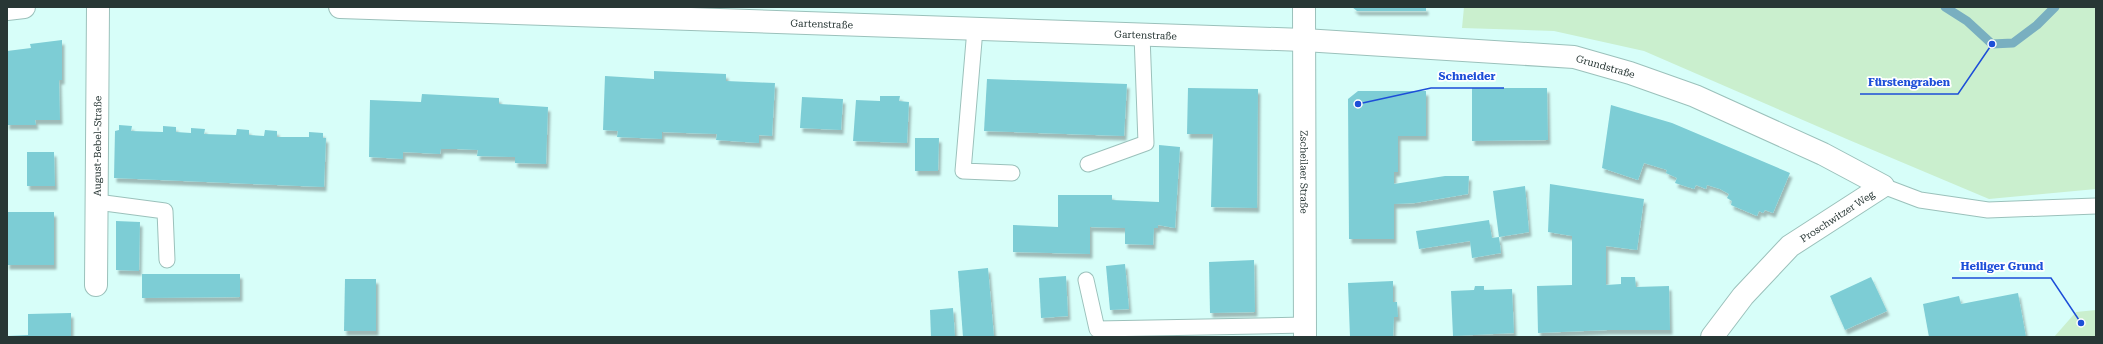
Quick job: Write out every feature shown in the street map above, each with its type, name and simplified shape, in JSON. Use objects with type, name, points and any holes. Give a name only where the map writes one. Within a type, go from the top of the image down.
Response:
[{"type":"street","points":[[7,9],[24,7]]},
{"type":"street","name":"August-Bebel-Straße","points":[[96,286],[98,7]]},
{"type":"street","name":"Gartenstraße","points":[[340,7],[1304,40]]},
{"type":"street","name":"Zscheilaer Straße","points":[[1304,7],[1305,331]]},
{"type":"street","name":"Grundstraße","points":[[1304,40],[1574,57],[1630,73],[1695,96],[1823,154],[1883,186]]},
{"type":"street","name":"Proschwitzer Weg","points":[[1712,337],[1743,296],[1790,246],[1883,186]]},
{"type":"lane","points":[[975,29],[963,171],[1012,174]]},
{"type":"lane","points":[[1088,164],[1146,144],[1142,35]]},
{"type":"lane","name":"Proschwitzer Weg","points":[[1883,186],[1920,200],[1988,210],[2096,206]]},
{"type":"lane","points":[[97,202],[165,211],[167,260]]},
{"type":"lane","points":[[1086,280],[1097,329],[1305,331]]},
{"type":"green space","points":[[1464,7],[2096,7],[2096,189],[1989,199],[1644,51],[1554,31],[1462,28]]},
{"type":"green space","points":[[2096,310],[2096,337],[2054,337],[2076,312]]},
{"type":"building","points":[[1352,7],[1426,7],[1426,11],[1357,11]]},
{"type":"building","points":[[62,40],[62,80],[59,80],[60,120],[35,120],[36,125],[7,125],[7,51],[31,48],[30,44]]},
{"type":"building","points":[[654,71],[726,74],[726,81],[775,83],[772,136],[759,135],[759,143],[716,140],[717,134],[662,132],[662,139],[617,137],[618,131],[603,130],[605,76],[654,79]]},
{"type":"building","points":[[987,79],[1127,84],[1124,136],[984,131]]},
{"type":"building","points":[[1188,88],[1258,89],[1257,208],[1211,207],[1213,134],[1187,134]]},
{"type":"building","points":[[1472,88],[1547,88],[1548,140],[1472,141]]},
{"type":"building","points":[[1358,91],[1426,91],[1426,136],[1398,136],[1398,172],[1394,172],[1394,184],[1445,176],[1469,176],[1468,194],[1415,203],[1394,204],[1394,239],[1349,239],[1348,99]]},
{"type":"building","points":[[422,94],[499,98],[499,104],[548,107],[546,164],[515,163],[515,157],[477,156],[478,150],[457,149],[441,149],[440,154],[403,152],[403,159],[369,157],[370,100],[421,102]]},
{"type":"building","points":[[880,96],[900,96],[899,101],[909,102],[907,143],[853,141],[856,100],[880,101]]},
{"type":"building","points":[[802,97],[843,99],[841,130],[800,128]]},
{"type":"building","points":[[1611,105],[1672,123],[1790,173],[1773,213],[1765,210],[1763,213],[1759,211],[1757,216],[1731,205],[1732,201],[1727,198],[1729,194],[1720,189],[1707,185],[1706,189],[1696,185],[1694,189],[1675,183],[1677,178],[1666,173],[1667,170],[1644,163],[1638,180],[1602,168]]},
{"type":"building","points":[[119,125],[132,126],[131,131],[163,132],[163,126],[176,127],[176,132],[191,133],[191,128],[205,129],[204,134],[236,135],[237,129],[249,130],[249,135],[264,136],[265,130],[277,131],[277,137],[309,137],[309,132],[323,133],[323,138],[326,138],[324,187],[114,178],[115,131],[119,130]]},
{"type":"building","points":[[915,138],[939,138],[938,171],[915,171]]},
{"type":"building","points":[[1159,145],[1180,147],[1175,228],[1158,225],[1158,228],[1154,228],[1153,245],[1125,244],[1125,228],[1090,227],[1090,254],[1013,252],[1013,225],[1058,227],[1058,195],[1112,195],[1112,200],[1159,202]]},
{"type":"building","points":[[27,152],[54,152],[55,186],[27,186]]},
{"type":"building","points":[[1550,184],[1644,199],[1637,250],[1606,246],[1606,285],[1621,284],[1621,277],[1635,277],[1636,287],[1669,286],[1670,330],[1607,330],[1538,333],[1537,286],[1572,285],[1572,236],[1548,232]]},
{"type":"building","points":[[1525,186],[1529,232],[1499,237],[1493,191]]},
{"type":"building","points":[[7,212],[54,212],[54,265],[7,265]]},
{"type":"building","points":[[1489,220],[1492,238],[1499,237],[1501,253],[1472,258],[1470,241],[1419,249],[1416,231]]},
{"type":"building","points":[[116,221],[140,222],[139,271],[116,270]]},
{"type":"building","points":[[1254,260],[1255,312],[1210,313],[1209,262]]},
{"type":"building","points":[[1125,264],[1129,309],[1110,310],[1106,266]]},
{"type":"building","points":[[988,268],[994,337],[963,337],[958,271]]},
{"type":"building","points":[[142,274],[240,274],[240,297],[142,298]]},
{"type":"building","points":[[1066,276],[1068,316],[1041,318],[1039,278]]},
{"type":"building","points":[[1871,277],[1887,311],[1845,330],[1830,296]]},
{"type":"building","points":[[345,279],[376,279],[376,331],[344,331]]},
{"type":"building","points":[[1393,281],[1393,302],[1397,302],[1398,317],[1394,317],[1393,337],[1350,337],[1348,283]]},
{"type":"building","points":[[1475,286],[1484,286],[1484,290],[1512,289],[1514,333],[1453,336],[1451,291],[1474,290]]},
{"type":"building","points":[[2018,293],[2026,337],[1929,337],[1923,304],[1959,296],[1961,304]]},
{"type":"building","points":[[953,308],[955,337],[931,337],[930,310]]},
{"type":"building","points":[[71,313],[71,337],[7,337],[28,335],[28,314]]},
{"type":"waterway","points":[[1945,7],[1967,21],[1992,44],[2013,43],[2037,25],[2055,7]]},
{"type":"place","name":"Fürstengraben","points":[[1992,44]]},
{"type":"place","name":"Schneider","points":[[1358,104]]},
{"type":"place","name":"Heiliger Grund","points":[[2081,323]]}]
